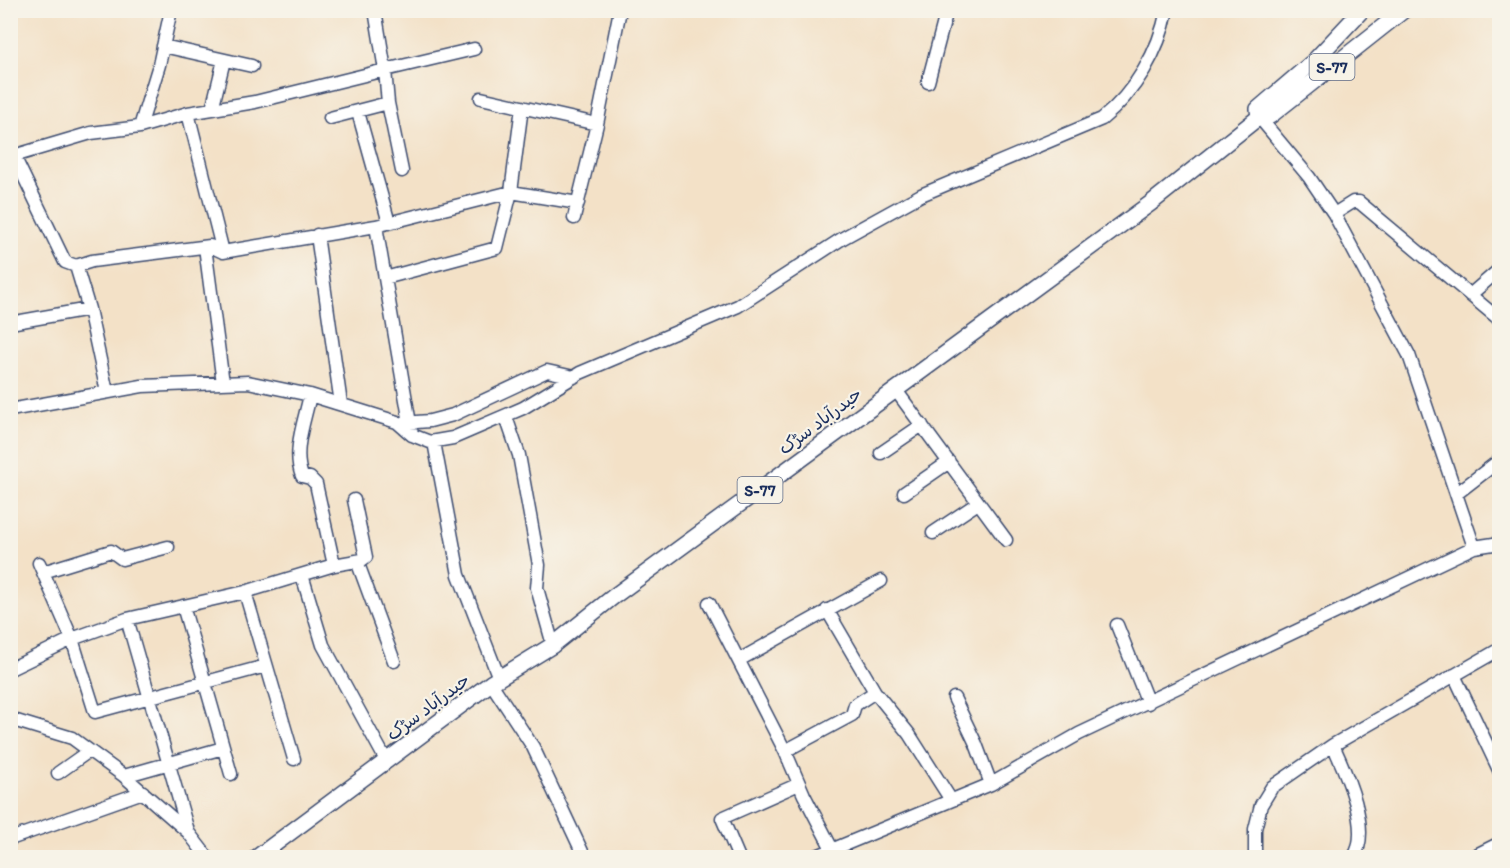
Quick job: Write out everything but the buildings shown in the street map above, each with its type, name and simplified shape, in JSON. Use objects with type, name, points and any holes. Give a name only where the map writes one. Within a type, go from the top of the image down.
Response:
[{"type":"main road","name":"حیدرآباد سڑک","points":[[1259,117],[1258,109],[1314,61],[1362,10]]},
{"type":"main road","name":"حیدرآباد سڑک","points":[[256,858],[495,681],[553,645],[896,389],[1151,203],[1259,117],[1270,116],[1404,10]]},
{"type":"street","points":[[140,127],[171,10]]},
{"type":"street","points":[[375,10],[388,103],[402,171]]},
{"type":"street","points":[[574,218],[597,124],[620,10]]},
{"type":"street","points":[[928,82],[947,10]]},
{"type":"street","points":[[10,410],[142,386],[248,382],[310,395],[397,422],[434,442],[453,438],[506,417],[574,377],[738,306],[843,238],[921,195],[1102,119],[1119,105],[1146,66],[1162,37],[1167,10]]},
{"type":"street","points":[[163,46],[252,66]]},
{"type":"street","points":[[474,50],[255,102],[188,112],[140,127],[92,133],[12,156],[65,262],[76,266],[92,261],[205,247],[223,252],[376,226],[511,192],[578,203]]},
{"type":"street","points":[[212,109],[224,60]]},
{"type":"street","points":[[481,98],[597,124]]},
{"type":"street","points":[[330,118],[388,103]]},
{"type":"street","points":[[385,278],[497,248],[511,192],[522,107]]},
{"type":"street","points":[[188,112],[223,252]]},
{"type":"street","points":[[358,112],[389,223]]},
{"type":"street","points":[[1259,117],[1309,177],[1334,214],[1409,355],[1474,546]]},
{"type":"street","points":[[1334,214],[1353,202],[1359,202],[1500,320]]},
{"type":"street","points":[[376,226],[412,429]]},
{"type":"street","points":[[317,235],[341,404]]},
{"type":"street","points":[[205,247],[223,383]]},
{"type":"street","points":[[76,266],[89,309],[107,392]]},
{"type":"street","points":[[1470,295],[1500,269]]},
{"type":"street","points":[[12,320],[89,309]]},
{"type":"street","points":[[412,429],[453,414],[547,371],[574,377]]},
{"type":"street","points":[[896,389],[1005,540]]},
{"type":"street","points":[[310,395],[298,451],[299,470],[302,476],[310,478],[316,484],[334,564]]},
{"type":"street","points":[[506,417],[519,455],[539,565],[537,588],[553,645]]},
{"type":"street","points":[[881,453],[922,425]]},
{"type":"street","points":[[434,442],[459,575],[495,681],[533,747],[585,858]]},
{"type":"street","points":[[1456,494],[1500,460]]},
{"type":"street","points":[[904,493],[949,462]]},
{"type":"street","points":[[10,669],[72,639],[127,619],[245,592],[334,564],[357,561],[366,557],[354,500]]},
{"type":"street","points":[[933,533],[978,502]]},
{"type":"street","points":[[812,858],[991,784],[1079,734],[1474,546],[1500,543]]},
{"type":"street","points":[[168,546],[122,560],[111,551],[41,567],[72,639],[95,712],[266,666]]},
{"type":"street","points":[[357,561],[394,661]]},
{"type":"street","points":[[302,575],[323,645],[387,762]]},
{"type":"street","points":[[739,660],[881,581]]},
{"type":"street","points":[[245,592],[294,759]]},
{"type":"street","points":[[709,603],[785,750],[799,784],[832,849]]},
{"type":"street","points":[[183,606],[231,774]]},
{"type":"street","points":[[827,610],[875,692],[909,734],[951,800]]},
{"type":"street","points":[[127,619],[188,832]]},
{"type":"street","points":[[1117,625],[1148,703]]},
{"type":"street","points":[[1255,858],[1256,829],[1261,805],[1272,787],[1333,745],[1500,649]]},
{"type":"street","points":[[1454,675],[1500,772]]},
{"type":"street","points":[[785,750],[852,715],[855,705],[875,692]]},
{"type":"street","points":[[954,698],[976,744],[991,784]]},
{"type":"street","points":[[10,719],[72,738],[143,792],[188,832],[208,858]]},
{"type":"street","points":[[1333,745],[1351,784],[1358,820],[1359,844],[1353,858]]},
{"type":"street","points":[[124,776],[223,748]]},
{"type":"street","points":[[58,773],[89,751]]},
{"type":"street","points":[[739,858],[722,818],[799,784]]},
{"type":"street","points":[[10,838],[143,792]]},
{"type":"street","points":[[1470,858],[1500,843]]}]
